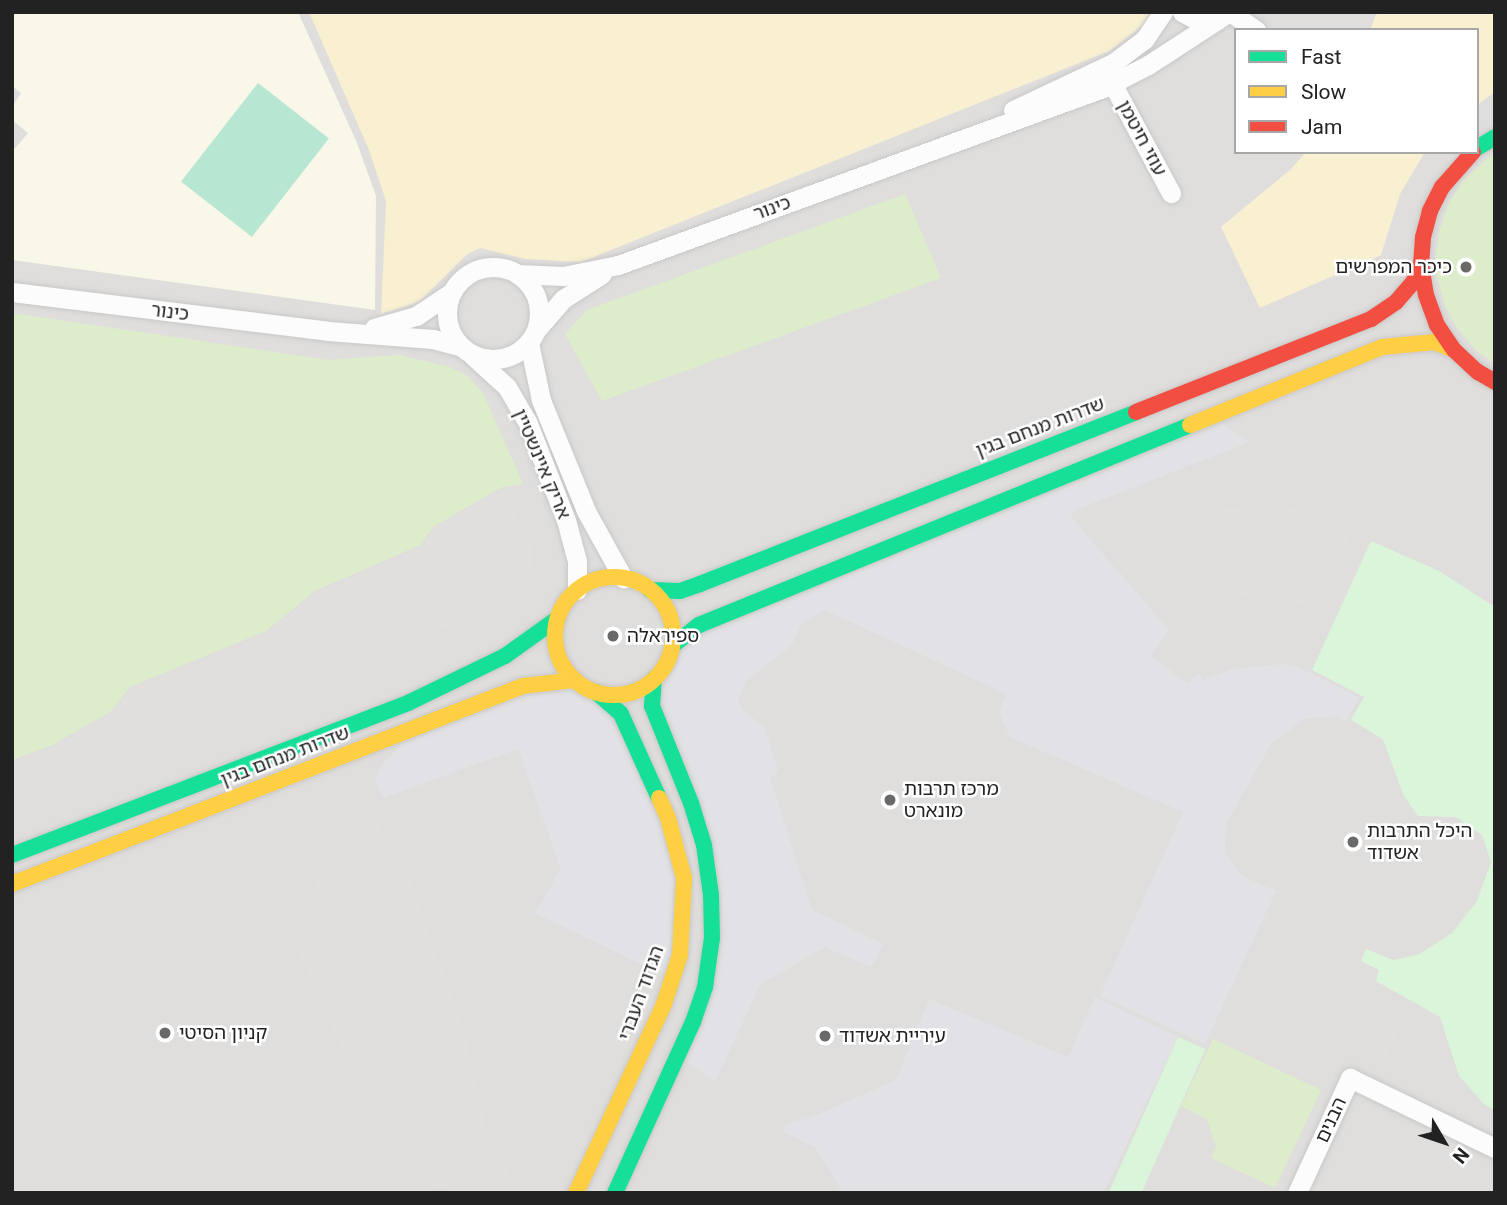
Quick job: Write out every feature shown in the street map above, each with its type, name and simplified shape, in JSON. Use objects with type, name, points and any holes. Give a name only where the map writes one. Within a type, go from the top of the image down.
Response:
[{"type":"main road","points":[[1479,147],[1495,137]]},
{"type":"main road","points":[[1471,154],[1442,187],[1430,211],[1423,237],[1421,264],[1426,295],[1437,325],[1454,350],[1478,372],[1495,382]]},
{"type":"main road","name":"שדרות מנחם בגין","points":[[650,590],[680,591],[700,584],[1371,319],[1396,302],[1414,281],[1421,264]]},
{"type":"main road","points":[[671,646],[699,625],[1382,347],[1435,342],[1454,350]]},
{"type":"main road","points":[[623,578],[650,590],[669,615],[671,646],[665,665],[654,679],[627,693],[596,692],[575,680],[557,651],[558,618],[566,602],[577,590],[599,579],[623,578]]},
{"type":"main road","name":"שדרות מנחם בגין","points":[[12,855],[408,703],[505,656],[558,618]]},
{"type":"main road","points":[[615,1193],[693,1021],[705,987],[712,938],[711,895],[704,845],[691,803],[652,706],[654,679]]},
{"type":"main road","name":"שדרות מנחם בגין","points":[[12,884],[523,686],[575,680]]},
{"type":"main road","name":"הגדוד העברי","points":[[576,1193],[664,1004],[680,955],[684,919],[684,878],[668,818],[643,756],[621,714],[596,692]]},
{"type":"street","name":"כינור","points":[[926,150],[1113,63],[1143,40],[1163,12]]},
{"type":"street","points":[[1182,12],[1203,23],[1225,15],[1252,28]]},
{"type":"street","name":"כינור","points":[[517,274],[563,276],[618,265],[926,150],[1054,107],[1147,65],[1225,15]]},
{"type":"street","name":"עוזי חיטמן","points":[[1112,83],[1171,193]]},
{"type":"street","name":"כינור","points":[[532,337],[563,299],[618,265]]},
{"type":"street","points":[[494,266],[517,274],[533,289],[538,302],[532,337],[503,359],[466,350],[450,332],[447,317],[452,292],[465,276],[479,269],[494,266]]},
{"type":"street","name":"כינור","points":[[12,292],[328,331],[433,339],[466,350]]},
{"type":"street","name":"כינור","points":[[328,331],[363,330],[400,323],[433,307],[452,292]]},
{"type":"street","name":"אריק איינשטיין","points":[[532,337],[541,400],[586,511],[623,578]]},
{"type":"street","name":"אריק איינשטיין","points":[[466,350],[507,387],[527,421],[578,561],[577,590]]},
{"type":"street","name":"הבנים","points":[[1297,1193],[1350,1078],[1495,1148]]},
{"type":"shaded area","points":[[12,12],[1495,12],[1495,1193],[12,1193]]},
{"type":"shaded area","points":[[12,12],[298,12],[357,143],[376,196],[375,310],[12,260],[12,152],[28,133],[12,120],[12,107],[21,93],[12,86]]},
{"type":"shaded area","points":[[1223,424],[1250,442],[1078,509],[1070,516],[1169,630],[1151,656],[1188,684],[1198,673],[1203,680],[1233,669],[1283,664],[1298,667],[1359,697],[1346,721],[1337,716],[1304,719],[1271,744],[1226,824],[1225,852],[1242,876],[1276,891],[1205,1044],[1100,996],[1183,812],[1010,737],[999,713],[1007,694],[825,610],[801,624],[792,645],[746,681],[738,700],[743,711],[764,726],[779,772],[770,778],[812,910],[884,944],[871,967],[825,947],[760,985],[715,1082],[678,1056],[713,920],[652,693],[672,646]]},
{"type":"shaded area","points":[[504,490],[530,541],[533,560],[529,578],[514,598],[496,608],[12,796],[12,762],[52,748],[111,714],[130,691],[263,637],[314,594],[421,548],[435,527]]},
{"type":"shaded area","points":[[1267,504],[1317,512],[1353,532],[1316,609],[1288,601],[1240,596],[1203,608],[1173,622],[1109,555],[1142,531],[1180,514]]},
{"type":"shaded area","points":[[538,683],[596,692],[675,838],[674,976],[645,966],[535,913],[561,869],[518,749],[383,798],[375,780],[382,765],[418,728]]},
{"type":"shaded area","points":[[377,821],[387,846],[407,874],[463,1028],[485,1122],[468,1150],[510,1167],[499,1193],[447,1193],[417,1179],[385,1155],[354,1124],[323,1083],[352,1073],[286,922],[310,897],[319,873],[318,844]]},
{"type":"shaded area","points":[[1308,972],[1405,1019],[1386,1059],[1289,1012]]},
{"type":"shaded area","points":[[1095,997],[1178,1037],[1103,1193],[843,1193],[815,1147],[783,1132],[786,1124],[812,1117],[896,1080],[929,999],[1068,1057]]},
{"type":"shaded area","points":[[1413,1139],[1495,1182],[1495,1193],[1388,1193]]},
{"type":"green space","points":[[258,83],[329,138],[252,237],[181,182]]},
{"type":"green space","name":"כיכר המפרשים","points":[[1495,152],[1495,364],[1475,349],[1458,329],[1445,306],[1438,280],[1436,254],[1440,228],[1449,203],[1463,180]]},
{"type":"green space","points":[[905,194],[941,278],[602,401],[565,334],[587,310]]},
{"type":"green space","points":[[12,313],[328,360],[399,355],[450,367],[467,376],[483,393],[523,484],[502,487],[433,527],[420,545],[315,591],[266,631],[130,687],[110,712],[52,745],[12,760]]},
{"type":"green space","points":[[1371,541],[1439,571],[1495,607],[1495,1111],[1484,1104],[1459,1076],[1440,1017],[1376,981],[1379,970],[1361,961],[1366,949],[1393,960],[1418,955],[1452,933],[1477,901],[1491,862],[1482,835],[1456,817],[1418,816],[1404,796],[1383,739],[1351,720],[1364,697],[1312,670]]},
{"type":"green space","points":[[1178,1037],[1205,1049],[1141,1193],[1109,1193]]},
{"type":"green space","points":[[1213,1039],[1321,1090],[1275,1188],[1211,1158],[1216,1147],[1207,1119],[1181,1106]]},
{"type":"sand","points":[[309,12],[1150,12],[1144,24],[1109,51],[581,262],[526,259],[480,248],[466,255],[420,301],[381,314],[386,201],[369,150]]},
{"type":"sand","points":[[1377,12],[1495,12],[1495,92],[1479,104],[1479,28],[1371,28]]},
{"type":"sand","points":[[1304,154],[1424,154],[1400,194],[1381,255],[1260,308],[1221,227],[1291,169]]},
{"type":"traffic: fast","points":[[1479,147],[1495,137]]},
{"type":"traffic: fast","points":[[650,590],[680,591],[700,584],[1136,412]]},
{"type":"traffic: fast","points":[[672,646],[699,625],[1190,425]]},
{"type":"traffic: fast","points":[[12,855],[408,703],[505,656],[558,618]]},
{"type":"traffic: fast","points":[[615,1193],[693,1022],[705,987],[712,938],[711,895],[704,845],[691,803],[652,706],[654,679]]},
{"type":"traffic: fast","points":[[596,692],[621,714],[659,798]]},
{"type":"traffic: slow","points":[[1190,425],[1382,347],[1435,342],[1454,350]]},
{"type":"traffic: slow","points":[[614,577],[647,587],[663,603],[673,636],[663,669],[647,685],[614,695],[581,685],[565,669],[555,636],[565,603],[581,587],[614,577]]},
{"type":"traffic: slow","points":[[12,884],[523,686],[575,680]]},
{"type":"traffic: slow","points":[[576,1193],[664,1004],[680,955],[684,878],[668,818],[659,798]]},
{"type":"traffic: jam","points":[[1471,154],[1442,187],[1430,211],[1423,237],[1421,264],[1426,295],[1437,325],[1454,350],[1478,372],[1495,382]]},
{"type":"traffic: jam","points":[[1136,412],[1371,319],[1396,302],[1414,281],[1421,264]]},
{"type":"place","name":"כיכר המפרשים","points":[[1466,267]]},
{"type":"place","name":"ספיראלה","points":[[613,636]]},
{"type":"place","name":"מרכז תרבות מונארט","points":[[890,800]]},
{"type":"place","name":"היכל התרבות אשדוד","points":[[1353,842]]},
{"type":"place","name":"קניון הסיטי","points":[[165,1033]]},
{"type":"place","name":"עיריית אשדוד","points":[[825,1036]]}]
